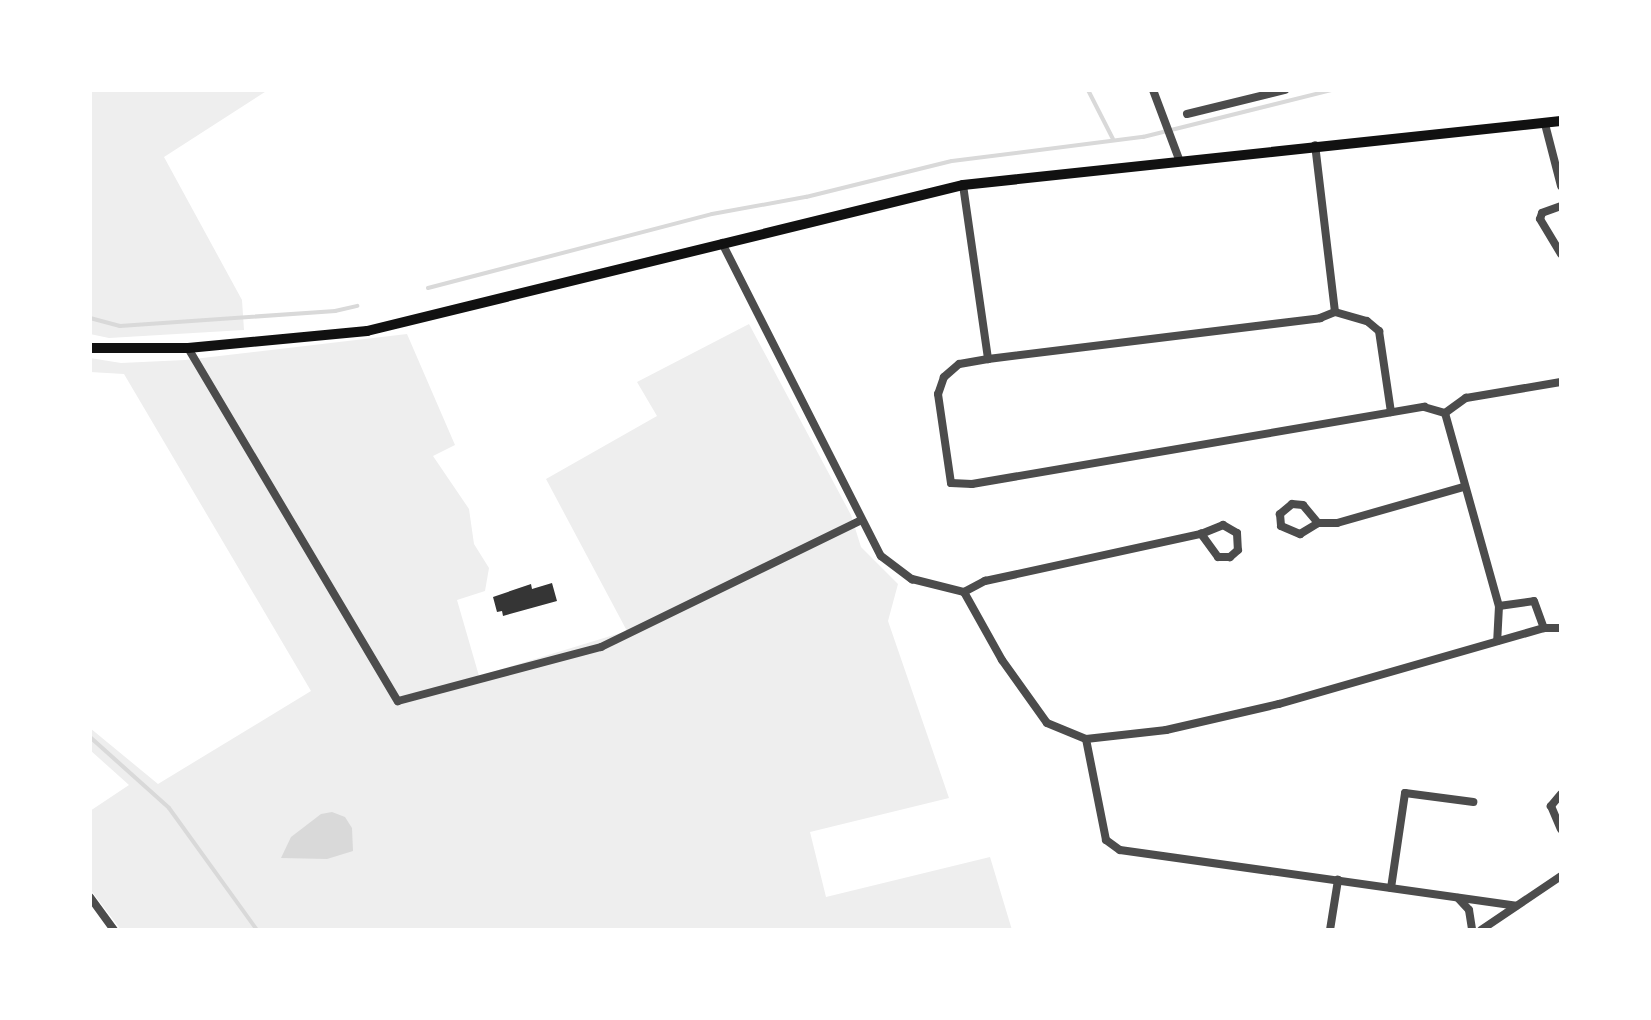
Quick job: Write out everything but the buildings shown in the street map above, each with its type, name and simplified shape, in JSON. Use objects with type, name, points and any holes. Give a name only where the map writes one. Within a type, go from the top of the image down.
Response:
[{"type":"main road","points":[[90,348],[188,348],[378,329],[963,185],[1561,120]]},
{"type":"street","points":[[1153,90],[1179,159]]},
{"type":"street","points":[[1187,114],[1286,90]]},
{"type":"street","points":[[1545,124],[1561,186]]},
{"type":"street","points":[[1314,145],[1336,312]]},
{"type":"street","points":[[963,185],[988,359]]},
{"type":"street","points":[[1561,206],[1542,212],[1540,219],[1561,254]]},
{"type":"street","points":[[722,243],[881,556],[899,572],[964,592],[1002,660],[1047,723],[1086,739],[1166,730],[1278,704],[1544,628],[1561,628]]},
{"type":"street","points":[[1391,412],[1380,331],[1367,321],[1336,312],[1320,318],[959,364],[944,378],[938,394],[951,484],[958,486],[1424,407],[1445,413]]},
{"type":"street","points":[[188,348],[398,701],[407,702],[602,647],[861,520]]},
{"type":"street","points":[[1445,413],[1466,398],[1561,382]]},
{"type":"street","points":[[1445,413],[1499,606],[1497,642]]},
{"type":"street","points":[[1318,524],[1298,504],[1280,514],[1282,526],[1295,534],[1318,524],[1464,486]]},
{"type":"street","points":[[964,592],[985,580],[1229,526],[1239,536],[1238,550],[1230,557],[1218,556],[1201,534]]},
{"type":"street","points":[[1499,606],[1534,601],[1544,628]]},
{"type":"street","points":[[1086,739],[1106,840],[1120,850],[1516,906]]},
{"type":"street","points":[[1392,888],[1405,793],[1473,802]]},
{"type":"street","points":[[1561,794],[1551,806],[1561,829]]},
{"type":"street","points":[[1482,930],[1561,876]]},
{"type":"street","points":[[1330,930],[1338,880]]},
{"type":"street","points":[[90,897],[114,930]]},
{"type":"street","points":[[1458,898],[1469,910],[1472,930]]},
{"type":"shaded area","points":[[90,90],[268,90],[164,157],[242,300],[244,330],[109,338],[90,334]]},
{"type":"shaded area","points":[[749,324],[851,515],[861,547],[898,584],[888,621],[949,798],[810,832],[826,897],[990,857],[1012,930],[121,930],[90,889],[90,811],[129,785],[90,750],[90,728],[158,784],[311,691],[124,374],[90,372],[90,358],[121,363],[185,360],[407,334],[455,445],[433,456],[469,509],[474,544],[489,568],[485,591],[457,600],[479,676],[627,631],[546,479],[657,416],[637,382]]},
{"type":"shaded area","points":[[332,812],[345,817],[352,828],[353,851],[327,859],[281,858],[291,837],[321,814]]},
{"type":"waterway","points":[[1088,90],[1113,139]]},
{"type":"waterway","points":[[428,288],[712,214],[806,197],[952,161],[1143,137],[1331,90]]},
{"type":"waterway","points":[[90,318],[120,326],[335,311],[357,306]]},
{"type":"waterway","points":[[90,737],[169,808],[257,930]]}]
